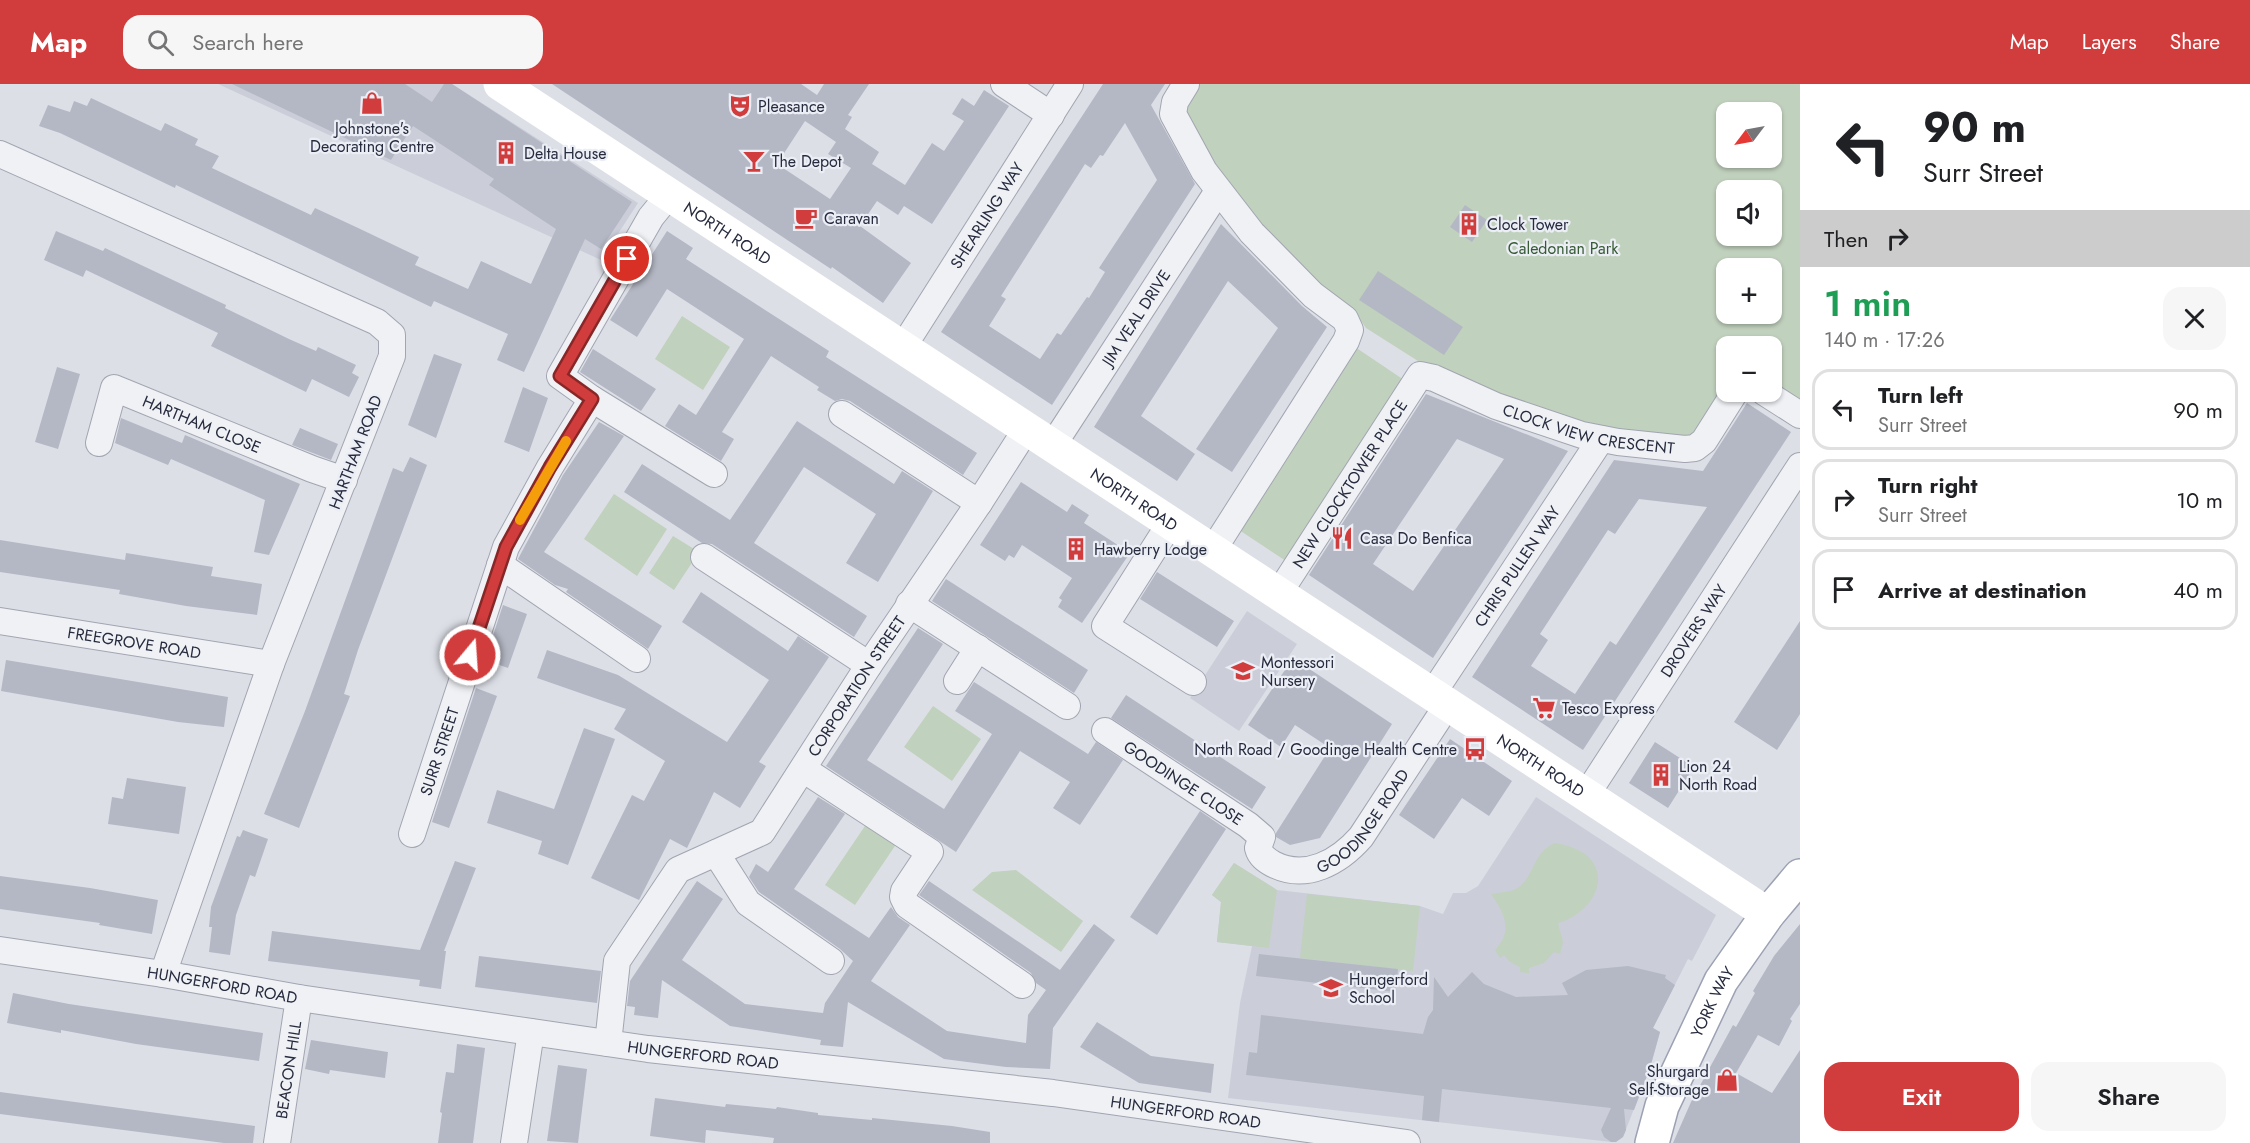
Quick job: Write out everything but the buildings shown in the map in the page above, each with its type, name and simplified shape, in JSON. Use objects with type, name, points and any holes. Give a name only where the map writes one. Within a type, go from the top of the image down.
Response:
[{"type":"street","name":"NORTH ROAD","points":[[500,84],[1768,914]]},
{"type":"street","points":[[1004,84],[1051,115]]},
{"type":"street","name":"SHEARLING WAY","points":[[903,347],[1070,84]]},
{"type":"street","points":[[1186,84],[1175,102],[1174,118],[1204,171],[1218,191],[1276,259],[1313,295],[1345,319],[1350,330],[1346,341],[1214,550]]},
{"type":"street","name":"HARTHAM ROAD","points":[[0,154],[377,322],[392,335],[392,356],[271,664],[163,974]]},
{"type":"street","name":"JIM VEAL DRIVE","points":[[1040,437],[1218,191]]},
{"type":"street","points":[[669,195],[651,218],[560,376],[592,399],[714,474]]},
{"type":"street","name":"CLOCK VIEW CRESCENT","points":[[1420,375],[1434,378],[1496,406],[1601,439],[1685,449],[1695,448],[1704,441],[1729,402]]},
{"type":"street","name":"NEW CLOCKTOWER PLACE","points":[[1279,593],[1420,375]]},
{"type":"street","name":"HARTHAM CLOSE","points":[[99,443],[114,388],[344,480]]},
{"type":"street","name":"SURR STREET","points":[[412,834],[506,547],[544,477],[592,399]]},
{"type":"street","points":[[1780,402],[1800,415]]},
{"type":"street","points":[[842,414],[979,503]]},
{"type":"street","name":"CORPORATION STREET","points":[[608,1043],[617,961],[678,870],[762,832],[909,604],[979,503],[1040,437]]},
{"type":"street","name":"CHRIS PULLEN WAY","points":[[1440,699],[1601,439]]},
{"type":"street","name":"DROVERS WAY","points":[[1587,794],[1800,466]]},
{"type":"street","points":[[1171,522],[1106,626],[1193,682]]},
{"type":"street","points":[[704,556],[869,665]]},
{"type":"street","points":[[500,565],[637,658]]},
{"type":"street","name":"CORPORATION STREET","points":[[909,604],[1067,706]]},
{"type":"street","name":"FREEGROVE ROAD","points":[[0,621],[271,664]]},
{"type":"street","points":[[957,681],[978,648]]},
{"type":"street","name":"GOODINGE ROAD","points":[[1262,837],[1258,848],[1263,858],[1285,869],[1298,871],[1313,869],[1339,857],[1353,847],[1365,832],[1440,699]]},
{"type":"street","name":"GOODINGE CLOSE","points":[[1105,731],[1248,825],[1262,837]]},
{"type":"street","name":"CORPORATION STREET","points":[[803,769],[930,852],[904,891],[903,897],[907,905],[1022,985]]},
{"type":"street","points":[[716,853],[748,903],[831,961]]},
{"type":"street","name":"YORK WAY","points":[[1652,1143],[1662,1106],[1721,981],[1768,914],[1800,876]]},
{"type":"street","name":"HUNGERFORD ROAD","points":[[0,950],[163,974],[299,998],[608,1043],[1053,1093],[1407,1143]]},
{"type":"street","name":"BEACON HILL","points":[[277,1143],[299,998]]},
{"type":"street","points":[[514,1143],[531,1032]]},
{"type":"shaded area","points":[[218,84],[452,84],[638,203],[601,260]]},
{"type":"shaded area","name":"Montessori Nursery","points":[[1247,611],[1297,644],[1239,731],[1190,698]]},
{"type":"shaded area","points":[[1536,797],[1716,915],[1692,961],[1688,959],[1653,1028],[1660,1032],[1650,1068],[1623,1137],[1611,1142],[1228,1098],[1240,1003],[1252,946],[1217,942],[1221,902],[1212,895],[1234,863],[1277,890],[1420,906],[1443,914],[1453,893],[1466,893],[1478,886]]},
{"type":"green space","name":"Caledonian Park","points":[[1195,84],[1800,84],[1800,408],[1782,396],[1782,336],[1716,336],[1716,402],[1719,402],[1698,436],[1682,442],[1617,435],[1463,383],[1418,361],[1366,328],[1359,318],[1326,294],[1238,203],[1182,115]]},
{"type":"green space","points":[[682,316],[730,347],[703,390],[655,359]]},
{"type":"green space","points":[[1355,347],[1404,380],[1286,561],[1236,528]]},
{"type":"green space","points":[[614,494],[667,529],[637,576],[584,539]]},
{"type":"green space","points":[[673,536],[699,552],[674,590],[649,573]]},
{"type":"green space","points":[[933,706],[981,739],[952,781],[904,747]]},
{"type":"green space","points":[[867,823],[897,843],[855,905],[825,885]]},
{"type":"green space","points":[[1555,843],[1572,847],[1588,857],[1595,866],[1598,885],[1590,902],[1583,909],[1558,923],[1563,942],[1560,954],[1554,952],[1544,963],[1529,968],[1529,973],[1520,972],[1520,967],[1510,962],[1504,955],[1500,958],[1495,950],[1501,943],[1506,929],[1500,908],[1491,894],[1511,891],[1519,887],[1541,853]]},
{"type":"green space","points":[[1234,863],[1277,890],[1269,948],[1217,942],[1221,902],[1212,895]]},
{"type":"green space","points":[[1016,870],[1083,921],[1061,952],[972,890],[992,872]]},
{"type":"green space","points":[[1307,894],[1420,906],[1413,971],[1300,958]]},
{"type":"slow traffic","points":[[520,520],[566,441]]},
{"type":"place","name":"Johnstone's Decorating Centre","points":[[372,103]]},
{"type":"place","name":"Pleasance","points":[[740,106]]},
{"type":"place","name":"Delta House","points":[[506,153]]},
{"type":"place","name":"The Depot","points":[[754,161]]},
{"type":"place","name":"Caravan","points":[[806,218]]},
{"type":"place","name":"Clock Tower","points":[[1469,224]]},
{"type":"place","name":"Casa Do Benfica","points":[[1342,538]]},
{"type":"place","name":"Hawberry Lodge","points":[[1076,549]]},
{"type":"place","name":"Montessori Nursery","points":[[1243,671]]},
{"type":"place","name":"Tesco Express","points":[[1544,708]]},
{"type":"place","name":"North Road / Goodinge Health Centre","points":[[1475,749]]},
{"type":"place","name":"Lion 24 North Road","points":[[1661,775]]},
{"type":"place","name":"Hungerford School","points":[[1331,988]]},
{"type":"place","name":"Shurgard Self-Storage","points":[[1727,1080]]},
{"type":"route","points":[[470,655],[506,547],[550,467],[592,399],[560,376],[627,259]]}]
